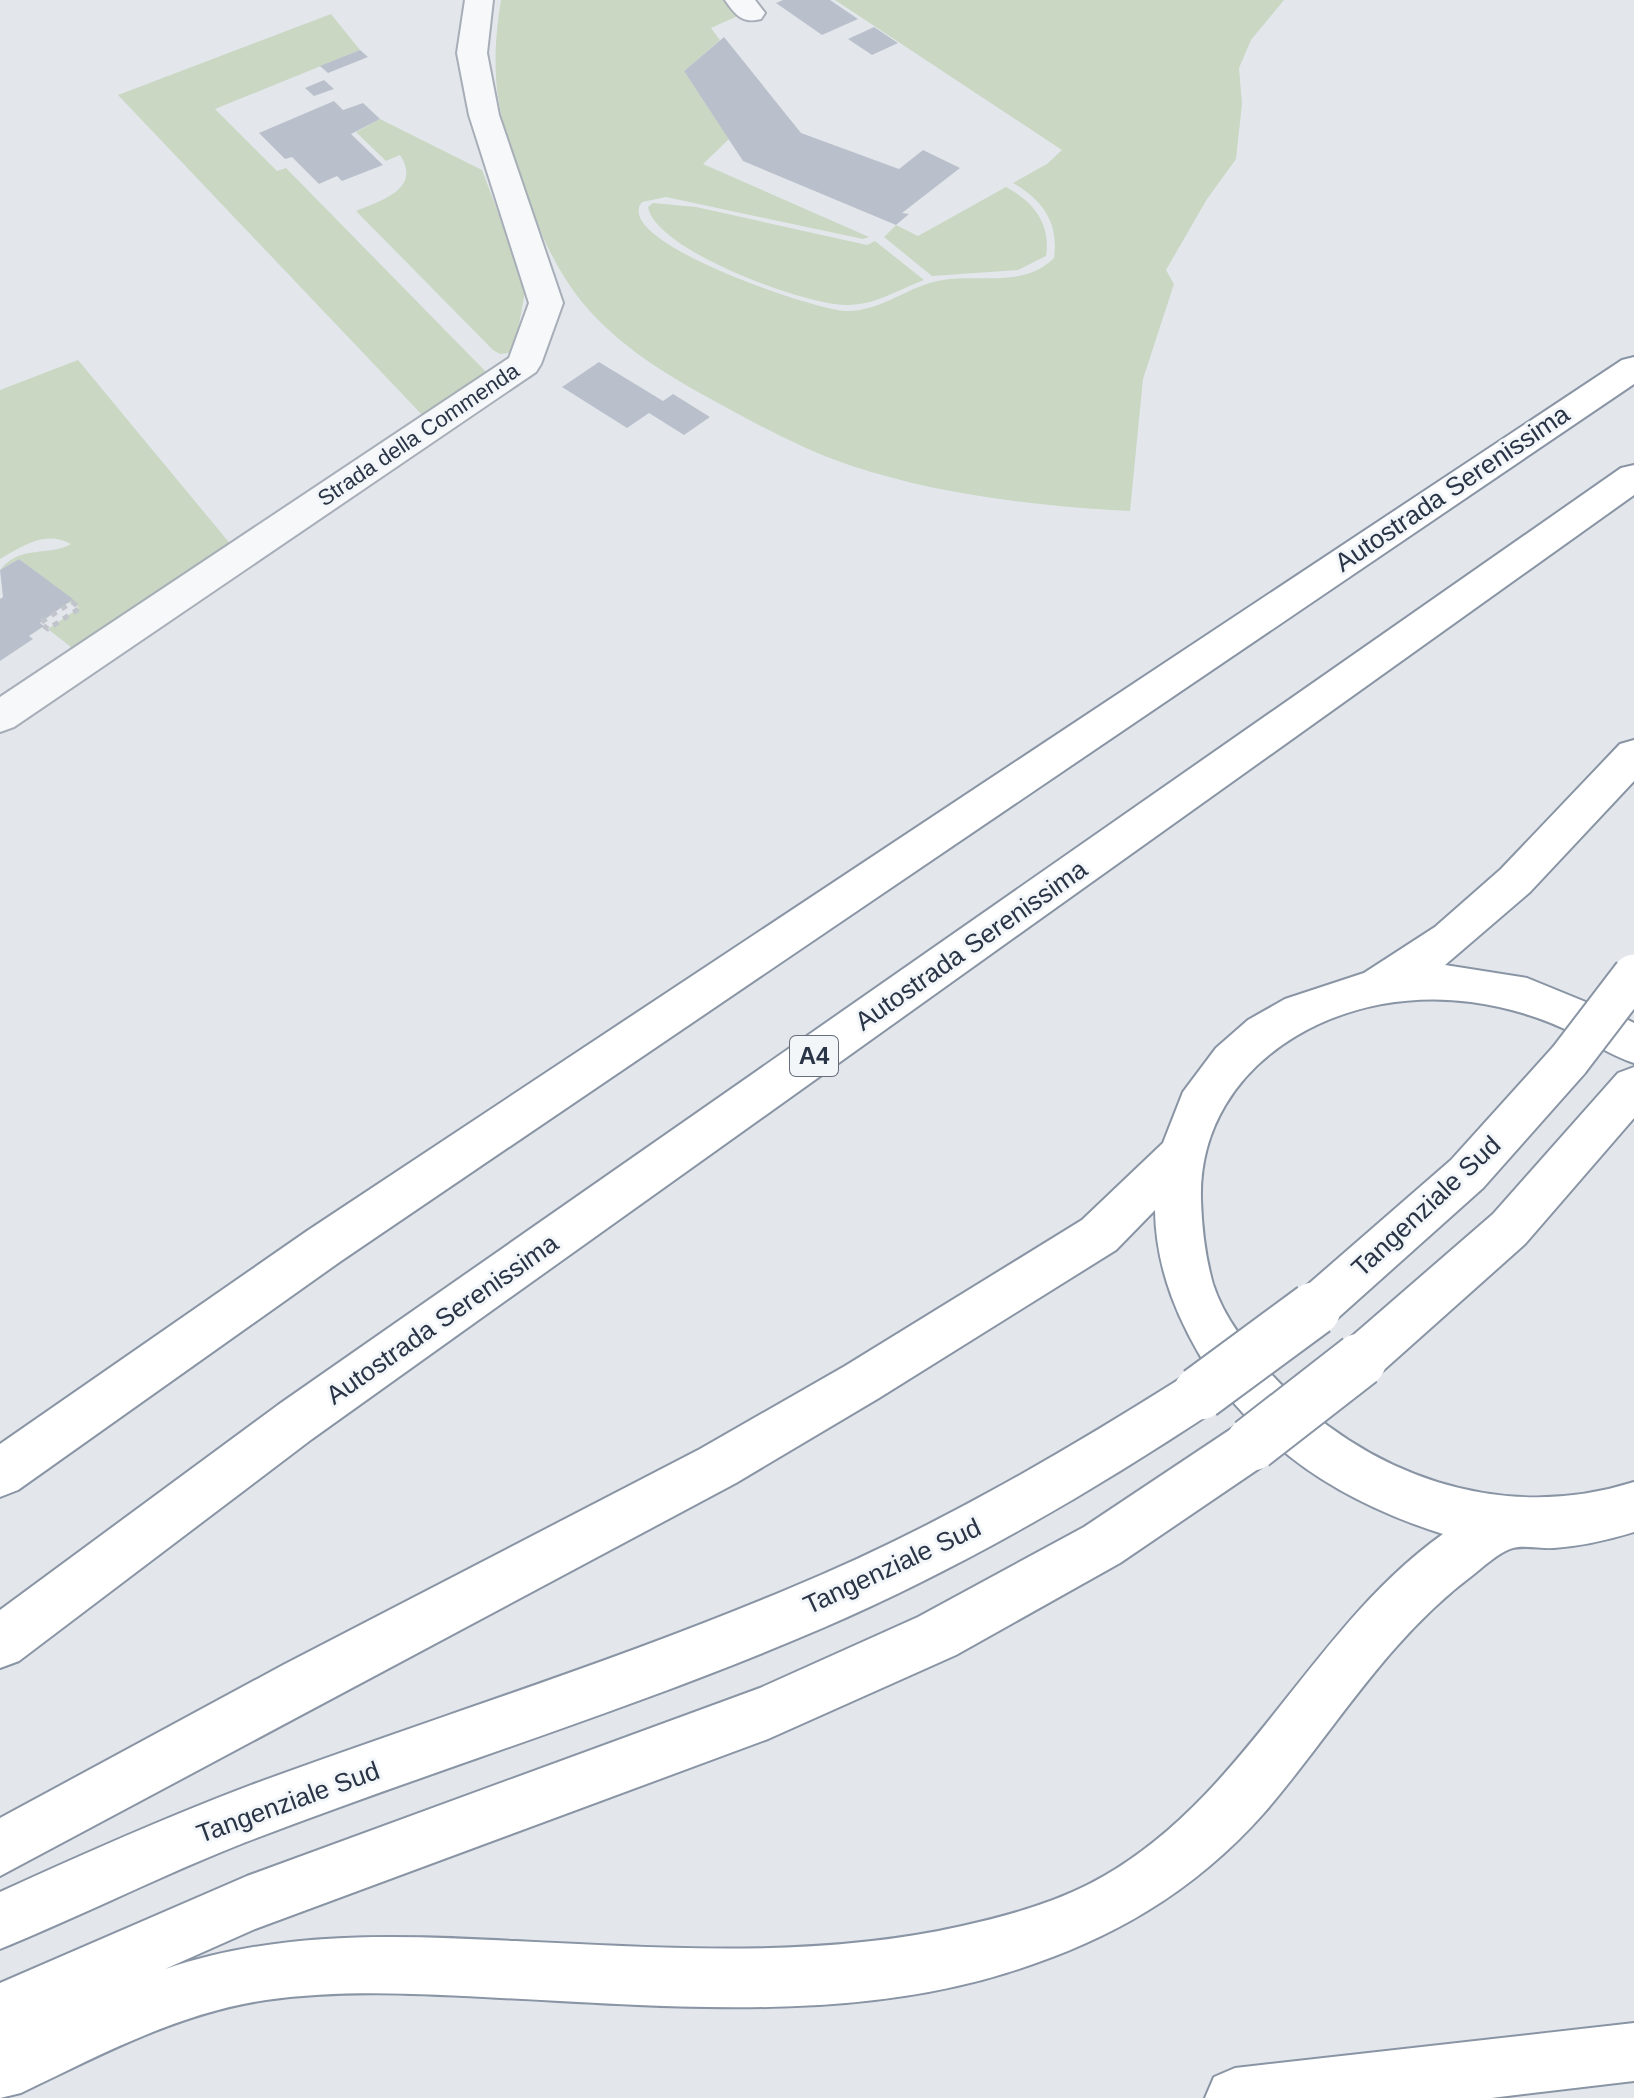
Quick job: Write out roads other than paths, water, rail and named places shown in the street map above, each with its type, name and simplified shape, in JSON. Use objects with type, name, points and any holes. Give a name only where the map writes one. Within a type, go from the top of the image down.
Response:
[{"type":"highway","name":"Autostrada Serenissima","points":[[0,1473],[350,1228],[1634,368]]},
{"type":"highway","name":"Autostrada Serenissima","points":[[0,1642],[295,1422],[1634,477]]},
{"type":"highway","points":[[1625,1516],[1558,1524],[1505,1522],[1408,1498],[1343,1468],[1276,1417],[1224,1355],[1190,1288],[1176,1220],[1181,1155],[1205,1096],[1245,1047],[1298,1011],[1400,972],[1444,944],[1493,900],[1634,755]]},
{"type":"highway","name":"Tangenziale Sud","points":[[0,1921],[156,1850],[544,1709],[769,1622],[894,1569],[1056,1483],[1200,1393],[1314,1309],[1467,1174],[1569,1060],[1634,975]]},
{"type":"highway","points":[[1362,989],[1435,982],[1510,991],[1585,1016],[1634,1045]]},
{"type":"highway","points":[[0,2013],[247,1904],[768,1712],[923,1643],[1102,1545],[1252,1444],[1360,1360],[1509,1229],[1630,1091]]},
{"type":"highway","points":[[0,1848],[302,1684],[718,1466],[862,1382],[1099,1235],[1181,1155]]},
{"type":"highway","points":[[0,2072],[185,1991],[262,1972],[421,1965],[692,1977],[815,1978],[952,1959],[1030,1937],[1128,1895],[1204,1839],[1255,1783],[1381,1621],[1430,1576],[1505,1522]]},
{"type":"highway","points":[[1235,2098],[1634,2052]]},
{"type":"street","name":"Strada della Commenda","points":[[0,717],[524,364],[546,303],[484,115],[472,53],[479,0]]}]
